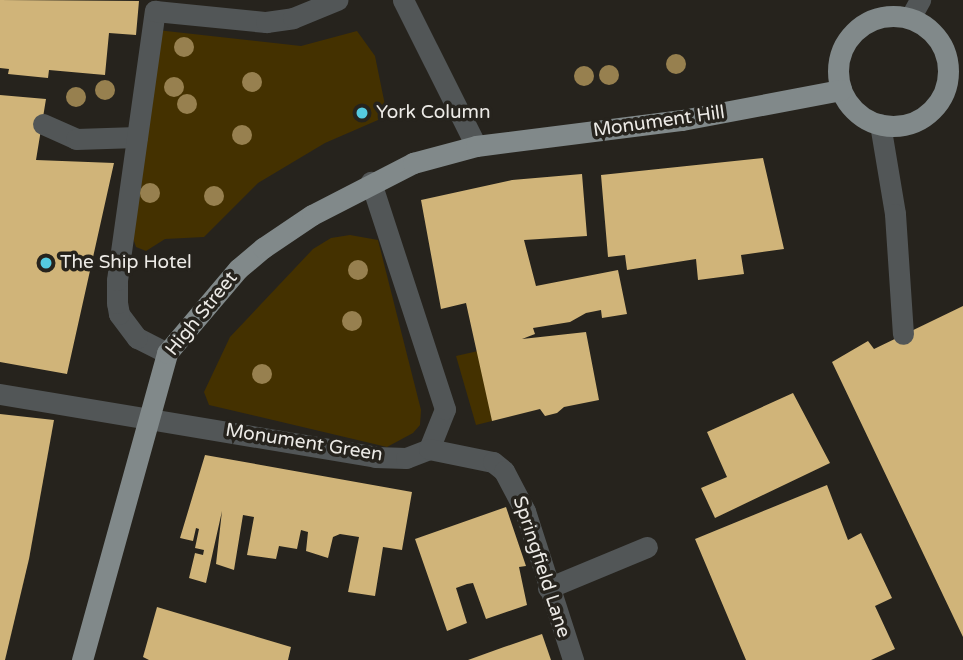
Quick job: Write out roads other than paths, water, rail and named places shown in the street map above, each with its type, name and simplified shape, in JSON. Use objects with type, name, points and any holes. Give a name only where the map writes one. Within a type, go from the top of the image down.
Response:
[{"type":"main road","points":[[915,9],[936,35],[955,81],[931,112],[898,126],[863,118],[841,90],[840,55],[848,39],[875,19],[915,9]]},
{"type":"main road","name":"Monument Hill","points":[[477,146],[682,120],[841,90]]},
{"type":"main road","name":"High Street","points":[[82,660],[167,353],[238,269],[263,247],[371,182],[413,163],[477,146]]},
{"type":"street","points":[[167,353],[137,338],[126,326],[117,303],[155,11],[266,22],[293,18],[337,0]]},
{"type":"street","points":[[403,0],[477,146]]},
{"type":"street","points":[[43,124],[76,139],[137,137]]},
{"type":"street","points":[[880,124],[895,214],[903,334]]},
{"type":"street","points":[[371,182],[445,409],[429,449]]},
{"type":"street","name":"Monument Green","points":[[0,394],[374,457],[405,458],[429,449]]},
{"type":"street","name":"Springfield Lane","points":[[429,449],[493,462],[504,471],[525,511],[573,660]]},
{"type":"street","points":[[548,588],[647,547]]},
{"type":"place","name":"York Column","points":[[362,113]]},
{"type":"place","name":"The Ship Hotel","points":[[46,263]]}]
